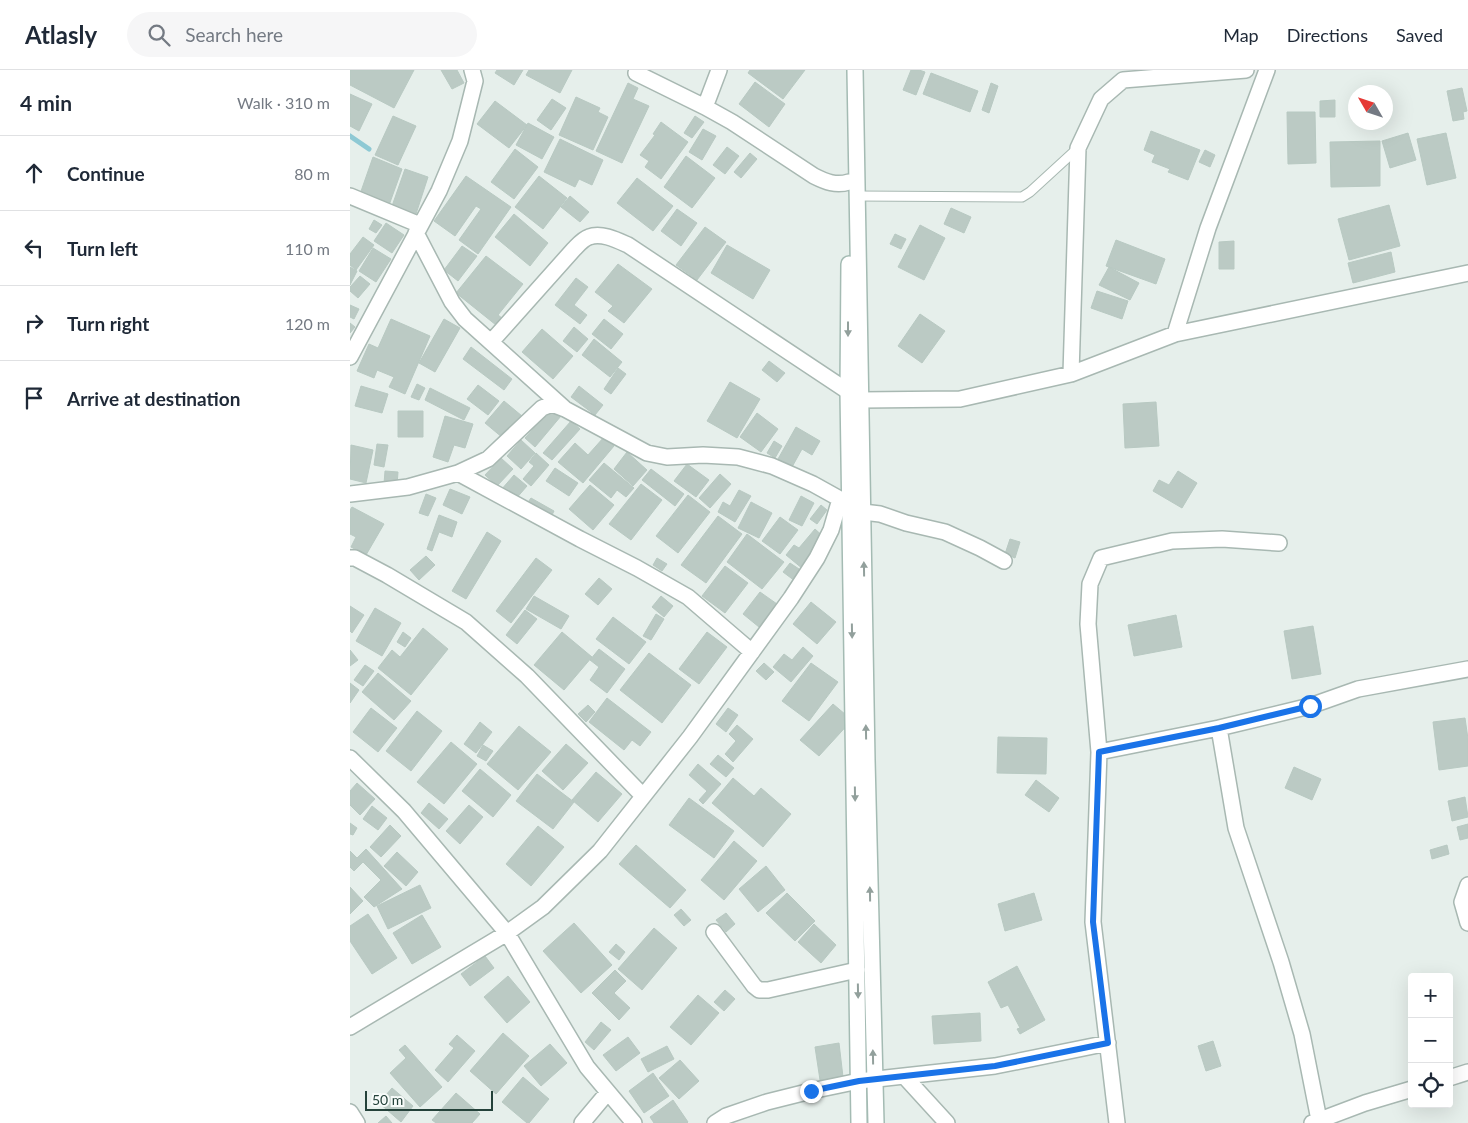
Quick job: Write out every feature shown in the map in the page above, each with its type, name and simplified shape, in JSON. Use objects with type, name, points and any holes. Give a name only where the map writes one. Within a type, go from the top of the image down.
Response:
[{"type":"street","points":[[350,357],[439,191],[460,141],[475,81],[472,70]]},
{"type":"street","points":[[705,107],[719,70]]},
{"type":"street","points":[[846,70],[849,182],[848,391],[858,970],[867,1080],[876,1123]]},
{"type":"street","points":[[855,70],[861,400],[851,505],[866,760],[867,1080],[860,1123]]},
{"type":"street","points":[[1071,374],[1078,148],[1101,99],[1123,80],[1246,70]]},
{"type":"street","points":[[1175,334],[1208,228],[1267,70]]},
{"type":"street","points":[[636,73],[732,122],[814,176],[826,182],[836,184],[849,182]]},
{"type":"street","points":[[350,196],[418,229],[452,302],[465,319],[565,408]]},
{"type":"street","points":[[491,342],[574,249],[591,236],[612,238],[628,245],[861,400],[960,399],[1071,374],[1175,334],[1468,272]]},
{"type":"street","points":[[350,494],[408,487],[458,473],[488,459],[542,408],[552,404],[565,408],[647,453],[667,457],[703,455],[738,457],[780,470],[813,484],[851,505],[906,523],[945,532],[1004,561]]},
{"type":"street","points":[[458,473],[688,597],[752,652]]},
{"type":"street","points":[[350,1027],[507,932],[543,907],[600,851],[690,737],[752,652],[791,598],[831,530],[851,505]]},
{"type":"street","points":[[1117,1123],[1093,922],[1099,752],[1088,624],[1090,584],[1101,558],[1172,541],[1222,539],[1278,543]]},
{"type":"street","points":[[350,558],[355,558],[387,575],[466,622],[527,676],[643,796]]},
{"type":"street","points":[[1099,752],[1219,728],[1310,706],[1358,689],[1468,669]]},
{"type":"street","points":[[1219,728],[1236,828],[1281,962],[1302,1034],[1316,1122],[1365,1103],[1408,1090]]},
{"type":"street","points":[[350,758],[404,811],[507,932],[587,1067],[634,1123]]},
{"type":"street","points":[[1468,885],[1462,902],[1468,923]]},
{"type":"street","points":[[714,932],[759,990],[768,990],[858,970]]},
{"type":"street","points":[[715,1123],[726,1116],[767,1102],[811,1091],[867,1080],[995,1066],[1108,1043]]},
{"type":"street","points":[[1453,1077],[1468,1072]]},
{"type":"street","points":[[904,1076],[948,1123]]},
{"type":"street","points":[[582,1123],[608,1092]]},
{"type":"street","points":[[350,1112],[357,1123]]},
{"type":"lane","points":[[857,196],[1022,197],[1030,192],[1078,148]]},
{"type":"building","points":[[350,70],[414,70],[394,108],[350,85]]},
{"type":"building","points":[[441,70],[457,70],[464,83],[452,89]]},
{"type":"building","points":[[497,70],[523,70],[514,85],[495,73]]},
{"type":"building","points":[[529,70],[572,70],[560,93],[526,75]]},
{"type":"building","points":[[750,70],[805,70],[783,99],[748,73]]},
{"type":"building","points":[[911,70],[925,72],[916,95],[903,90]]},
{"type":"building","points":[[931,73],[978,91],[970,112],[923,94]]},
{"type":"building","points":[[755,82],[785,104],[769,127],[739,104]]},
{"type":"building","points":[[628,83],[638,88],[633,99],[649,106],[622,163],[596,151]]},
{"type":"building","points":[[991,83],[998,86],[989,113],[982,110]]},
{"type":"building","points":[[1462,88],[1467,111],[1463,112],[1464,119],[1453,121],[1447,91]]},
{"type":"building","points":[[350,94],[372,104],[359,131],[350,126]]},
{"type":"building","points":[[576,97],[600,108],[598,112],[608,117],[593,150],[559,135]]},
{"type":"building","points":[[552,99],[566,108],[551,130],[537,120]]},
{"type":"building","points":[[1335,100],[1335,117],[1320,117],[1320,101]]},
{"type":"building","points":[[495,101],[527,125],[509,148],[477,124]]},
{"type":"building","points":[[1287,112],[1315,112],[1316,163],[1288,164]]},
{"type":"building","points":[[393,116],[416,126],[398,165],[375,155]]},
{"type":"building","points":[[695,116],[704,122],[692,138],[684,133]]},
{"type":"building","points":[[661,122],[688,142],[661,179],[645,167],[649,161],[640,155],[655,135],[653,134]]},
{"type":"building","points":[[528,123],[554,137],[542,159],[516,145]]},
{"type":"building","points":[[703,129],[716,136],[702,160],[689,152]]},
{"type":"building","points":[[1151,131],[1200,150],[1188,180],[1168,172],[1170,169],[1152,162],[1155,155],[1144,150]]},
{"type":"building","points":[[1408,133],[1416,160],[1390,168],[1382,141]]},
{"type":"building","points":[[1446,133],[1456,178],[1427,185],[1417,139]]},
{"type":"building","points":[[560,139],[603,160],[592,185],[579,179],[575,187],[544,172]]},
{"type":"building","points":[[1380,141],[1380,186],[1331,187],[1330,142]]},
{"type":"building","points":[[727,147],[739,156],[725,174],[713,165]]},
{"type":"building","points":[[515,149],[538,167],[514,199],[491,182]]},
{"type":"building","points":[[1205,150],[1215,155],[1210,167],[1199,162]]},
{"type":"building","points":[[750,153],[757,159],[741,178],[734,172]]},
{"type":"building","points":[[686,156],[715,178],[692,208],[664,187]]},
{"type":"building","points":[[373,157],[402,169],[388,208],[359,197]]},
{"type":"building","points":[[405,169],[428,177],[415,217],[391,209]]},
{"type":"building","points":[[466,176],[511,207],[478,254],[459,240],[481,209],[476,206],[455,236],[434,221]]},
{"type":"building","points":[[539,176],[567,198],[543,229],[515,207]]},
{"type":"building","points":[[637,178],[673,206],[653,231],[617,203]]},
{"type":"building","points":[[570,196],[589,212],[580,222],[561,207]]},
{"type":"building","points":[[1389,205],[1400,246],[1349,260],[1338,219]]},
{"type":"building","points":[[951,208],[971,217],[964,233],[944,224]]},
{"type":"building","points":[[677,209],[697,223],[681,246],[661,231]]},
{"type":"building","points":[[514,214],[548,243],[530,266],[495,237]]},
{"type":"building","points":[[374,220],[382,225],[376,233],[369,229]]},
{"type":"building","points":[[386,223],[404,235],[392,253],[374,241]]},
{"type":"building","points":[[920,225],[945,238],[924,280],[898,267]]},
{"type":"building","points":[[705,227],[726,242],[697,280],[676,265]]},
{"type":"building","points":[[895,234],[906,239],[901,249],[890,244]]},
{"type":"building","points":[[363,237],[374,245],[356,270],[350,265],[350,254]]},
{"type":"building","points":[[1116,240],[1165,259],[1156,284],[1106,266]]},
{"type":"building","points":[[1234,241],[1234,269],[1219,269],[1219,242]]},
{"type":"building","points":[[727,245],[770,270],[753,299],[711,273]]},
{"type":"building","points":[[462,246],[477,256],[458,281],[444,270]]},
{"type":"building","points":[[373,248],[391,259],[376,282],[359,271]]},
{"type":"building","points":[[1391,252],[1395,272],[1353,283],[1348,263]]},
{"type":"building","points":[[486,256],[523,284],[498,315],[507,322],[501,329],[456,293]]},
{"type":"building","points":[[618,264],[652,289],[624,323],[608,311],[613,306],[595,292]]},
{"type":"building","points":[[350,267],[357,271],[350,285]]},
{"type":"building","points":[[1109,267],[1139,283],[1130,300],[1099,285]]},
{"type":"building","points":[[360,276],[370,284],[358,298],[350,291],[350,287]]},
{"type":"building","points":[[576,278],[588,287],[574,305],[587,315],[580,324],[555,305]]},
{"type":"building","points":[[1097,291],[1128,301],[1122,319],[1091,308]]},
{"type":"building","points":[[350,305],[359,309],[354,319],[350,317]]},
{"type":"building","points":[[920,314],[945,331],[922,363],[898,346]]},
{"type":"building","points":[[391,319],[430,336],[405,394],[389,387],[394,377],[377,370],[374,378],[357,371],[369,344],[378,348]]},
{"type":"building","points":[[444,319],[460,328],[435,372],[419,363]]},
{"type":"building","points":[[604,319],[623,334],[611,349],[592,334]]},
{"type":"building","points":[[350,323],[355,327],[350,333]]},
{"type":"building","points":[[574,327],[588,339],[577,352],[563,341]]},
{"type":"building","points":[[542,329],[573,356],[553,379],[522,352]]},
{"type":"building","points":[[594,339],[622,362],[610,377],[582,355]]},
{"type":"building","points":[[471,347],[512,379],[504,390],[463,359]]},
{"type":"building","points":[[769,361],[785,373],[777,382],[762,370]]},
{"type":"building","points":[[618,368],[626,374],[611,394],[604,389]]},
{"type":"building","points":[[730,382],[760,399],[737,438],[707,421]]},
{"type":"building","points":[[417,384],[425,388],[419,400],[411,397]]},
{"type":"building","points":[[478,385],[499,401],[488,415],[467,399]]},
{"type":"building","points":[[361,386],[388,394],[382,413],[355,406]]},
{"type":"building","points":[[579,386],[603,405],[595,415],[571,397]]},
{"type":"building","points":[[430,388],[470,408],[464,420],[425,400]]},
{"type":"building","points":[[504,401],[522,416],[503,438],[485,423]]},
{"type":"building","points":[[1156,402],[1159,446],[1125,448],[1123,404]]},
{"type":"building","points":[[552,408],[561,416],[535,447],[525,438]]},
{"type":"building","points":[[398,411],[423,411],[423,437],[398,437]]},
{"type":"building","points":[[757,413],[778,429],[761,452],[740,437]]},
{"type":"building","points":[[445,416],[473,424],[465,448],[454,445],[448,462],[433,457]]},
{"type":"building","points":[[571,421],[580,429],[552,460],[543,453]]},
{"type":"building","points":[[796,427],[820,441],[812,455],[802,449],[792,467],[778,459]]},
{"type":"building","points":[[604,437],[614,446],[583,483],[558,462],[575,443],[588,455]]},
{"type":"building","points":[[521,440],[535,453],[521,469],[507,456]]},
{"type":"building","points":[[774,441],[782,446],[775,458],[767,453]]},
{"type":"building","points":[[377,444],[388,445],[384,467],[374,465]]},
{"type":"building","points":[[351,445],[373,450],[366,483],[350,479]]},
{"type":"building","points":[[627,452],[647,470],[633,486],[614,469]]},
{"type":"building","points":[[536,453],[549,465],[531,486],[523,479],[534,466],[529,462]]},
{"type":"building","points":[[501,458],[513,469],[497,486],[485,475]]},
{"type":"building","points":[[604,463],[634,488],[626,497],[617,490],[611,498],[589,480]]},
{"type":"building","points":[[687,464],[709,480],[696,497],[674,481]]},
{"type":"building","points":[[555,468],[578,483],[569,496],[546,481]]},
{"type":"building","points":[[651,469],[684,494],[675,506],[642,480]]},
{"type":"building","points":[[385,471],[398,472],[397,485],[384,484]]},
{"type":"building","points":[[1178,471],[1197,483],[1182,508],[1153,491],[1159,480],[1169,485]]},
{"type":"building","points":[[720,474],[731,484],[710,508],[699,498]]},
{"type":"building","points":[[514,475],[527,486],[514,501],[501,490]]},
{"type":"building","points":[[641,484],[662,500],[631,540],[609,524]]},
{"type":"building","points":[[590,485],[614,505],[593,530],[569,509]]},
{"type":"building","points":[[450,489],[470,497],[462,514],[443,505]]},
{"type":"building","points":[[739,490],[751,496],[735,522],[718,512],[723,502],[730,506]]},
{"type":"building","points":[[426,494],[436,498],[428,516],[419,513]]},
{"type":"building","points":[[688,495],[710,512],[678,553],[656,536]]},
{"type":"building","points":[[801,496],[814,503],[802,526],[789,520]]},
{"type":"building","points":[[531,498],[554,511],[550,519],[526,505]]},
{"type":"building","points":[[751,502],[772,513],[759,538],[738,528]]},
{"type":"building","points":[[821,505],[827,510],[817,524],[810,519]]},
{"type":"building","points":[[352,507],[384,524],[366,555],[351,547],[356,537],[350,534],[350,510]]},
{"type":"building","points":[[439,515],[457,522],[452,537],[439,532],[432,551],[427,549]]},
{"type":"building","points":[[718,516],[742,534],[706,583],[681,565]]},
{"type":"building","points":[[780,517],[798,530],[780,554],[762,541]]},
{"type":"building","points":[[815,529],[826,539],[803,569],[786,555],[794,545],[799,548]]},
{"type":"building","points":[[487,532],[501,541],[466,599],[452,591]]},
{"type":"building","points":[[747,534],[784,562],[762,589],[727,562]]},
{"type":"building","points":[[1010,539],[1020,542],[1015,558],[1005,554]]},
{"type":"building","points":[[426,556],[435,565],[419,580],[410,570]]},
{"type":"building","points":[[536,558],[552,570],[511,623],[496,611]]},
{"type":"building","points":[[657,558],[667,564],[662,571],[653,565]]},
{"type":"building","points":[[790,563],[802,571],[795,581],[783,572]]},
{"type":"building","points":[[725,566],[748,583],[725,613],[702,596]]},
{"type":"building","points":[[599,578],[612,589],[598,605],[585,594]]},
{"type":"building","points":[[760,592],[777,604],[759,627],[743,614]]},
{"type":"building","points":[[534,596],[569,616],[561,629],[526,609]]},
{"type":"building","points":[[661,596],[673,606],[664,617],[652,607]]},
{"type":"building","points":[[811,602],[836,622],[817,644],[793,624]]},
{"type":"building","points":[[350,606],[364,615],[352,633],[350,631]]},
{"type":"building","points":[[375,608],[401,623],[382,656],[356,641]]},
{"type":"building","points":[[525,610],[537,619],[517,644],[506,635]]},
{"type":"building","points":[[656,614],[664,619],[651,640],[643,636]]},
{"type":"building","points":[[1176,615],[1182,647],[1134,656],[1128,625]]},
{"type":"building","points":[[613,617],[646,642],[629,664],[596,639]]},
{"type":"building","points":[[1313,626],[1321,674],[1292,679],[1284,631]]},
{"type":"building","points":[[423,628],[448,649],[411,695],[378,668],[392,650],[400,657]]},
{"type":"building","points":[[403,632],[411,638],[405,647],[397,642]]},
{"type":"building","points":[[562,632],[592,657],[564,690],[534,665]]},
{"type":"building","points":[[707,632],[727,647],[699,684],[679,669]]},
{"type":"building","points":[[803,647],[813,656],[791,682],[773,667],[784,654],[792,660]]},
{"type":"building","points":[[599,649],[625,669],[607,693],[590,680],[599,667],[590,660]]},
{"type":"building","points":[[350,650],[358,660],[350,666]]},
{"type":"building","points":[[649,653],[691,685],[662,723],[620,690]]},
{"type":"building","points":[[764,663],[774,672],[766,680],[756,671]]},
{"type":"building","points":[[811,663],[838,682],[809,721],[782,701]]},
{"type":"building","points":[[365,665],[374,671],[363,686],[354,680]]},
{"type":"building","points":[[378,673],[411,701],[394,720],[362,692]]},
{"type":"building","points":[[350,683],[359,690],[350,703]]},
{"type":"building","points":[[607,698],[651,732],[640,746],[632,740],[624,750],[589,722]]},
{"type":"building","points":[[833,704],[852,720],[819,756],[800,740]]},
{"type":"building","points":[[588,705],[595,712],[586,722],[578,714]]},
{"type":"building","points":[[371,708],[397,728],[378,752],[353,732]]},
{"type":"building","points":[[728,708],[738,715],[726,732],[716,724]]},
{"type":"building","points":[[417,711],[442,731],[411,771],[386,751]]},
{"type":"building","points":[[1465,718],[1468,739],[1468,766],[1439,770],[1433,722]]},
{"type":"building","points":[[480,722],[492,732],[476,753],[464,744]]},
{"type":"building","points":[[737,725],[753,739],[733,762],[725,754],[736,741],[729,734]]},
{"type":"building","points":[[519,726],[551,752],[518,790],[487,764]]},
{"type":"building","points":[[998,737],[1047,738],[1046,774],[997,773]]},
{"type":"building","points":[[451,742],[477,764],[444,804],[417,782]]},
{"type":"building","points":[[566,744],[588,763],[563,790],[542,771]]},
{"type":"building","points":[[483,745],[493,751],[486,761],[477,756]]},
{"type":"building","points":[[718,755],[734,768],[726,777],[710,764]]},
{"type":"building","points":[[698,764],[721,784],[703,804],[699,800],[707,791],[689,775]]},
{"type":"building","points":[[1294,767],[1321,779],[1312,800],[1285,788]]},
{"type":"building","points":[[480,769],[511,795],[493,817],[462,791]]},
{"type":"building","points":[[596,772],[622,794],[598,822],[572,800]]},
{"type":"building","points":[[537,774],[574,802],[553,829],[516,801]]},
{"type":"building","points":[[733,778],[754,796],[761,788],[791,814],[763,847],[712,803]]},
{"type":"building","points":[[1036,780],[1059,798],[1049,812],[1025,795]]},
{"type":"building","points":[[357,783],[375,799],[360,815],[350,805],[350,791]]},
{"type":"building","points":[[1465,797],[1468,817],[1452,821],[1448,801]]},
{"type":"building","points":[[689,798],[734,831],[714,858],[669,825]]},
{"type":"building","points":[[429,803],[448,819],[439,829],[421,813]]},
{"type":"building","points":[[469,805],[483,817],[460,844],[446,831]]},
{"type":"building","points":[[372,806],[387,818],[378,830],[363,819]]},
{"type":"building","points":[[350,823],[357,828],[353,835],[350,834]]},
{"type":"building","points":[[1468,824],[1468,838],[1460,840],[1457,827]]},
{"type":"building","points":[[390,825],[401,836],[381,857],[370,847]]},
{"type":"building","points":[[538,826],[564,847],[531,886],[506,864]]},
{"type":"building","points":[[734,841],[757,861],[724,900],[701,880]]},
{"type":"building","points":[[636,845],[686,890],[670,908],[619,864]]},
{"type":"building","points":[[1447,845],[1449,854],[1432,859],[1430,850]]},
{"type":"building","points":[[366,849],[402,889],[374,907],[364,897],[381,880],[363,862],[354,871],[350,867],[350,851],[357,858]]},
{"type":"building","points":[[397,852],[418,872],[406,886],[384,866]]},
{"type":"building","points":[[766,866],[785,890],[758,912],[739,889]]},
{"type":"building","points":[[420,885],[431,908],[388,929],[377,906]]},
{"type":"building","points":[[350,887],[363,901],[350,914]]},
{"type":"building","points":[[787,893],[815,921],[795,941],[766,913]]},
{"type":"building","points":[[1034,893],[1042,920],[1005,931],[998,904]]},
{"type":"building","points":[[681,909],[691,920],[684,926],[674,915]]},
{"type":"building","points":[[726,913],[735,924],[726,932],[716,920]]},
{"type":"building","points":[[368,914],[397,958],[372,974],[350,941],[350,926]]},
{"type":"building","points":[[422,915],[441,947],[412,964],[393,933]]},
{"type":"building","points":[[574,923],[612,965],[581,993],[543,951]]},
{"type":"building","points":[[814,924],[836,945],[821,963],[798,942]]},
{"type":"building","points":[[654,928],[677,948],[642,990],[618,969]]},
{"type":"building","points":[[616,944],[625,952],[619,960],[609,952]]},
{"type":"building","points":[[485,956],[494,968],[470,986],[461,974]]},
{"type":"building","points":[[1017,966],[1045,1020],[1020,1034],[1017,1029],[1020,1028],[1008,1005],[1001,1008],[988,982]]},
{"type":"building","points":[[615,970],[626,981],[614,993],[630,1008],[619,1020],[592,993]]},
{"type":"building","points":[[508,976],[530,1002],[507,1023],[484,997]]},
{"type":"building","points":[[725,990],[735,999],[724,1011],[714,1002]]},
{"type":"building","points":[[698,995],[719,1013],[691,1045],[670,1027]]},
{"type":"building","points":[[980,1013],[981,1041],[934,1044],[932,1016]]},
{"type":"building","points":[[601,1022],[611,1030],[594,1050],[585,1042]]},
{"type":"building","points":[[503,1033],[529,1056],[496,1094],[470,1071]]},
{"type":"building","points":[[457,1035],[475,1051],[448,1082],[435,1070],[454,1048],[449,1044]]},
{"type":"building","points":[[628,1037],[640,1053],[616,1071],[603,1055]]},
{"type":"building","points":[[1213,1041],[1221,1066],[1206,1071],[1198,1046]]},
{"type":"building","points":[[839,1043],[843,1077],[820,1080],[815,1047]]},
{"type":"building","points":[[550,1044],[567,1063],[541,1086],[524,1066]]},
{"type":"building","points":[[405,1045],[442,1087],[420,1107],[390,1073],[406,1058],[399,1050]]},
{"type":"building","points":[[667,1046],[674,1059],[648,1072],[641,1059]]},
{"type":"building","points":[[680,1060],[699,1081],[679,1099],[659,1078]]},
{"type":"building","points":[[653,1073],[669,1096],[644,1113],[629,1091]]},
{"type":"building","points":[[523,1077],[549,1099],[529,1123],[502,1102]]},
{"type":"building","points":[[392,1088],[413,1106],[401,1122],[379,1103]]},
{"type":"building","points":[[456,1093],[480,1114],[472,1123],[436,1123],[432,1120]]},
{"type":"building","points":[[673,1100],[688,1122],[654,1123],[650,1117]]},
{"type":"building","points":[[386,1116],[392,1123],[378,1123]]},
{"type":"waterway","points":[[350,136],[369,149]]},
{"type":"route","points":[[811,1091],[859,1081],[995,1066],[1108,1043],[1093,922],[1099,752],[1219,728],[1310,706]]}]
